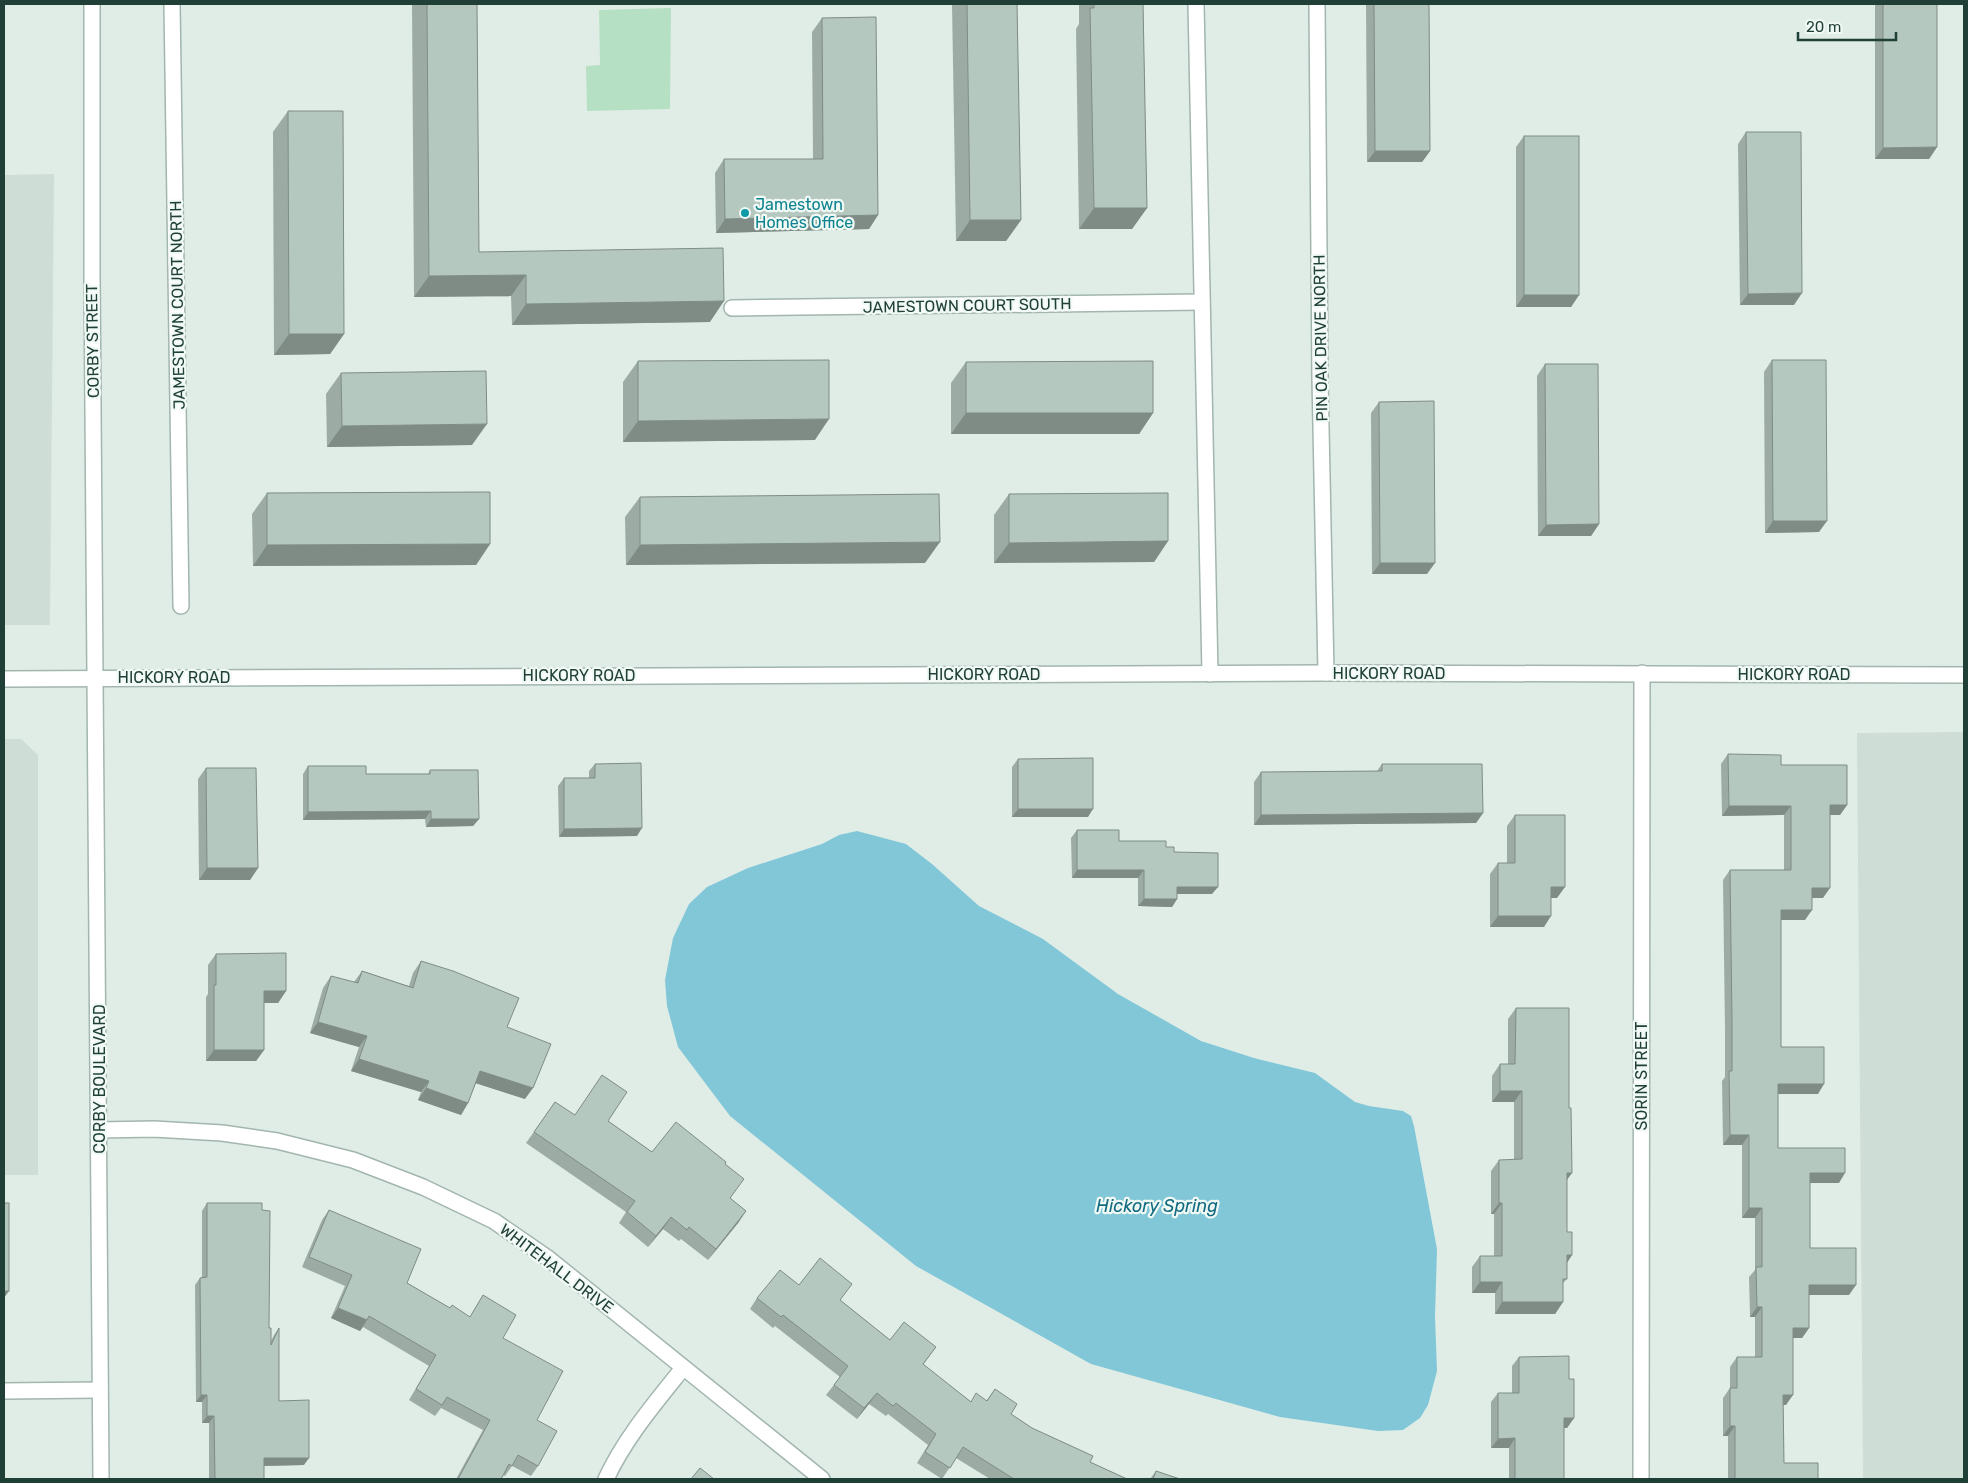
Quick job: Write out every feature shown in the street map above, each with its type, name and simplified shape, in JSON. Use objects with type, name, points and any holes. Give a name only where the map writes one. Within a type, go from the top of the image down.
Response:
[{"type":"street","name":"CORBY STREET","points":[[92,4],[92,276],[96,678]]},
{"type":"street","name":"JAMESTOWN COURT NORTH","points":[[172,4],[181,606]]},
{"type":"street","points":[[1196,4],[1210,674]]},
{"type":"street","name":"PIN OAK DRIVE NORTH","points":[[1317,4],[1320,378],[1326,673]]},
{"type":"street","name":"JAMESTOWN COURT SOUTH","points":[[732,308],[1202,302]]},
{"type":"street","name":"HICKORY ROAD","points":[[4,678],[1326,673],[1964,675]]},
{"type":"street","name":"SORIN STREET","points":[[1641,1479],[1642,673]]},
{"type":"street","name":"CORBY BOULEVARD","points":[[96,678],[101,1479]]},
{"type":"street","name":"WHITEHALL DRIVE","points":[[99,1130],[154,1129],[222,1133],[278,1141],[353,1160],[423,1187],[494,1221],[549,1259],[822,1479]]},
{"type":"street","points":[[606,1479],[613,1464],[645,1415],[683,1368]]},
{"type":"street","points":[[4,1391],[100,1390]]},
{"type":"shaded area","points":[[54,174],[50,625],[4,625],[4,175]]},
{"type":"shaded area","points":[[1964,732],[1964,1479],[1863,1479],[1857,733]]},
{"type":"shaded area","points":[[4,739],[21,739],[38,755],[38,1175],[4,1175]]},
{"type":"green space","points":[[671,8],[670,109],[587,111],[586,66],[600,65],[599,10]]},
{"type":"water","name":"Hickory Spring","points":[[857,831],[906,844],[932,864],[979,906],[1043,939],[1118,994],[1201,1041],[1254,1058],[1315,1073],[1355,1102],[1403,1111],[1411,1116],[1437,1249],[1435,1316],[1437,1371],[1428,1405],[1420,1418],[1403,1430],[1378,1431],[1280,1417],[1091,1364],[916,1266],[730,1116],[678,1047],[667,1006],[665,980],[673,938],[689,904],[707,887],[748,868],[822,844],[839,835]]},
{"type":"building","points":[[427,4],[477,4],[479,252],[723,248],[724,301],[526,304],[526,275],[429,276]]},
{"type":"building","points":[[967,4],[1017,4],[1021,220],[970,220]]},
{"type":"building","points":[[1094,4],[1143,4],[1147,208],[1094,208],[1090,8],[1094,8]]},
{"type":"building","points":[[1374,4],[1429,4],[1430,151],[1375,151]]},
{"type":"building","points":[[1883,4],[1937,4],[1937,147],[1883,148]]},
{"type":"building","points":[[876,17],[878,215],[725,219],[724,159],[823,159],[822,18]]},
{"type":"building","points":[[288,111],[343,111],[344,334],[289,334]]},
{"type":"building","points":[[1746,132],[1801,132],[1802,293],[1748,294]]},
{"type":"building","points":[[1524,136],[1579,136],[1579,295],[1524,295]]},
{"type":"building","points":[[829,360],[829,419],[638,421],[638,361]]},
{"type":"building","points":[[1772,360],[1826,360],[1827,521],[1773,521]]},
{"type":"building","points":[[1153,361],[1153,413],[966,413],[966,362]]},
{"type":"building","points":[[1545,364],[1598,364],[1599,524],[1546,525]]},
{"type":"building","points":[[486,371],[487,424],[342,426],[341,373]]},
{"type":"building","points":[[1434,401],[1435,563],[1380,563],[1379,402]]},
{"type":"building","points":[[490,492],[490,544],[267,545],[267,493]]},
{"type":"building","points":[[1168,493],[1168,541],[1009,543],[1009,494]]},
{"type":"building","points":[[939,494],[940,542],[640,545],[640,497]]},
{"type":"building","points":[[1728,754],[1781,755],[1781,765],[1847,765],[1847,805],[1830,805],[1830,888],[1812,888],[1812,910],[1781,910],[1781,1047],[1824,1047],[1824,1084],[1778,1084],[1778,1148],[1845,1148],[1845,1173],[1810,1173],[1810,1248],[1856,1248],[1856,1285],[1809,1285],[1809,1328],[1793,1328],[1793,1395],[1783,1395],[1784,1463],[1818,1463],[1818,1479],[1735,1479],[1735,1426],[1730,1426],[1730,1388],[1737,1388],[1737,1357],[1762,1357],[1762,1307],[1757,1307],[1756,1267],[1762,1267],[1762,1208],[1749,1208],[1749,1135],[1730,1135],[1729,1071],[1732,1071],[1732,1020],[1730,870],[1791,870],[1791,806],[1729,806]]},
{"type":"building","points":[[1093,758],[1093,809],[1018,809],[1018,759]]},
{"type":"building","points":[[641,763],[642,828],[564,829],[564,778],[595,778],[595,764]]},
{"type":"building","points":[[1382,764],[1482,764],[1483,813],[1261,815],[1261,772],[1382,771]]},
{"type":"building","points":[[308,766],[366,766],[366,774],[430,774],[430,770],[478,770],[479,819],[431,819],[431,811],[308,812]]},
{"type":"building","points":[[206,768],[256,768],[258,868],[207,868]]},
{"type":"building","points":[[1515,815],[1565,815],[1565,887],[1551,887],[1551,916],[1498,916],[1498,863],[1515,863]]},
{"type":"building","points":[[1077,830],[1119,830],[1119,841],[1166,841],[1166,847],[1174,847],[1174,852],[1218,853],[1218,887],[1177,887],[1177,899],[1144,899],[1144,870],[1077,870]]},
{"type":"building","points":[[286,953],[286,991],[264,991],[264,1050],[214,1050],[216,954]]},
{"type":"building","points":[[421,961],[453,971],[519,998],[507,1027],[551,1044],[533,1088],[480,1071],[468,1103],[426,1088],[429,1081],[359,1059],[367,1036],[318,1022],[331,976],[358,983],[362,971],[413,988]]},
{"type":"building","points":[[1516,1008],[1569,1008],[1569,1108],[1571,1108],[1572,1173],[1567,1173],[1567,1232],[1572,1232],[1572,1255],[1567,1255],[1567,1279],[1563,1279],[1563,1302],[1502,1302],[1502,1282],[1480,1282],[1480,1256],[1502,1256],[1502,1203],[1499,1203],[1499,1160],[1522,1159],[1522,1091],[1500,1091],[1500,1064],[1515,1064]]},
{"type":"building","points":[[602,1075],[627,1092],[608,1121],[652,1152],[676,1122],[744,1179],[730,1198],[746,1211],[716,1249],[689,1227],[687,1230],[671,1217],[656,1236],[627,1212],[635,1201],[534,1132],[555,1102],[575,1115]]},
{"type":"building","points":[[4,1203],[9,1203],[9,1291],[4,1291]]},
{"type":"building","points":[[207,1203],[262,1203],[262,1210],[270,1211],[269,1328],[271,1328],[271,1345],[279,1328],[279,1401],[309,1400],[309,1458],[264,1458],[264,1479],[215,1479],[214,1416],[207,1416],[207,1395],[201,1395],[200,1278],[207,1277]]},
{"type":"building","points":[[329,1210],[421,1249],[407,1283],[450,1308],[452,1305],[470,1317],[483,1295],[516,1315],[503,1338],[563,1371],[537,1420],[557,1431],[538,1466],[518,1455],[512,1466],[509,1464],[501,1479],[458,1479],[490,1420],[447,1397],[442,1405],[416,1389],[436,1355],[369,1316],[367,1320],[338,1308],[352,1275],[309,1257]]},
{"type":"building","points":[[820,1258],[852,1284],[840,1300],[890,1340],[904,1322],[936,1347],[923,1364],[971,1402],[976,1393],[987,1401],[995,1389],[1017,1404],[1011,1414],[1032,1428],[1093,1456],[1090,1462],[1127,1479],[1014,1479],[963,1447],[950,1468],[925,1452],[936,1434],[896,1403],[893,1406],[877,1393],[864,1408],[834,1385],[848,1366],[783,1315],[781,1317],[757,1298],[780,1270],[799,1285]]},
{"type":"building","points":[[1569,1356],[1569,1379],[1574,1379],[1574,1418],[1564,1418],[1564,1479],[1515,1479],[1515,1438],[1498,1439],[1498,1393],[1519,1393],[1519,1357]]},
{"type":"building","points":[[700,1468],[714,1479],[691,1479]]},
{"type":"building","points":[[1156,1471],[1180,1479],[1153,1479]]},
{"type":"place","name":"Jamestown Homes Office","points":[[745,213]]}]
